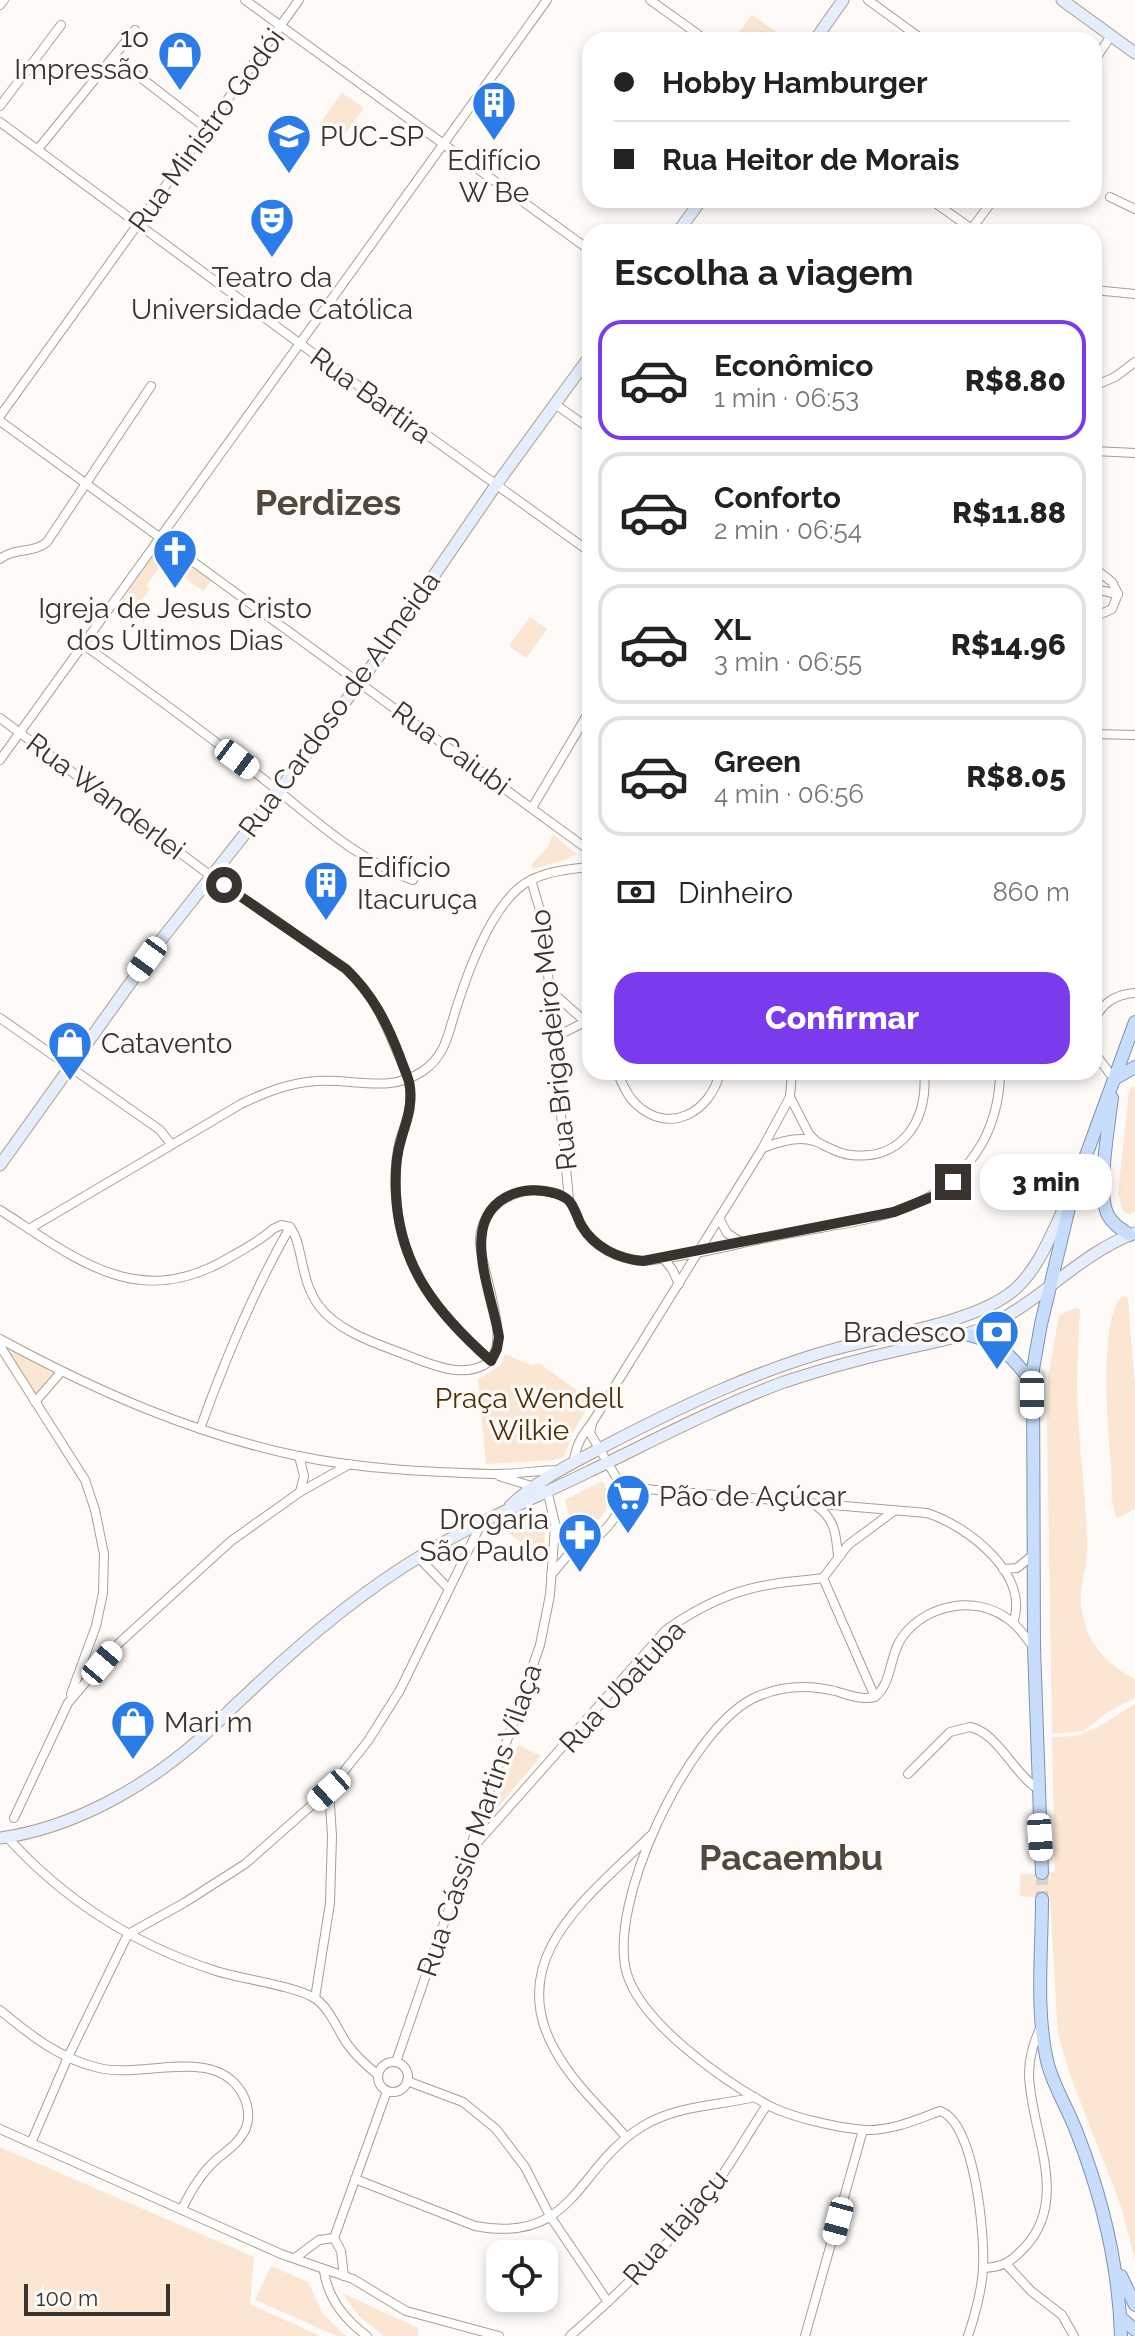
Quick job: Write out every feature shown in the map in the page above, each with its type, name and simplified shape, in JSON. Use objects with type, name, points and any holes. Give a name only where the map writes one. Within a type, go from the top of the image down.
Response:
[{"type":"main road","points":[[821,32],[843,0]]},
{"type":"main road","points":[[1062,0],[1135,53]]},
{"type":"main road","name":"Rua Cardoso de Almeida","points":[[0,1165],[70,1065],[360,681],[582,367]]},
{"type":"main road","points":[[503,1512],[533,1485],[560,1470],[742,1381],[806,1357],[955,1319],[991,1304],[1013,1290],[1038,1262],[1073,1191],[1135,1022]]},
{"type":"main road","points":[[1114,1079],[1135,1067]]},
{"type":"main road","points":[[1114,1079],[1104,1195],[1107,1214],[1115,1225],[1132,1234]]},
{"type":"main road","points":[[1042,1873],[1034,1647],[1033,1384],[1041,1324],[1073,1191]]},
{"type":"main road","points":[[3,1838],[68,1819],[119,1796],[147,1778],[204,1735],[298,1648],[418,1557],[503,1512],[724,1406],[785,1382],[965,1334],[991,1324],[1099,1250],[1132,1234]]},
{"type":"main road","points":[[965,1334],[980,1337],[1007,1351],[1033,1384]]},
{"type":"main road","points":[[1042,1899],[1043,2022],[1048,2063],[1087,2161],[1112,2254],[1135,2305]]},
{"type":"main road","points":[[1112,2254],[1121,2336]]},
{"type":"main road","points":[[1121,2318],[1135,2330]]},
{"type":"street","points":[[0,5],[4,0]]},
{"type":"street","points":[[245,0],[582,245]]},
{"type":"street","name":"Rua Ministro Godói","points":[[0,418],[299,0]]},
{"type":"street","points":[[0,760],[547,0]]},
{"type":"street","points":[[650,0],[695,32]]},
{"type":"street","points":[[868,0],[912,32]]},
{"type":"street","points":[[0,106],[61,25]]},
{"type":"street","points":[[38,149],[135,30]]},
{"type":"street","points":[[1102,49],[1111,36]]},
{"type":"street","points":[[114,57],[206,128]]},
{"type":"street","name":"Rua Bartira","points":[[0,122],[299,343],[582,546]]},
{"type":"street","points":[[1110,197],[1135,209]]},
{"type":"street","points":[[942,208],[963,224]]},
{"type":"street","points":[[1102,291],[1135,294]]},
{"type":"street","points":[[1102,383],[1135,362]]},
{"type":"street","points":[[0,559],[14,551],[43,546],[151,386]]},
{"type":"street","points":[[555,404],[582,423]]},
{"type":"street","name":"Rua Caiubi","points":[[0,418],[582,845]]},
{"type":"street","points":[[1102,451],[1135,453]]},
{"type":"street","points":[[1102,574],[1112,582],[1118,594],[1112,609],[1102,613]]},
{"type":"street","points":[[1102,591],[1118,594]]},
{"type":"street","points":[[84,645],[366,858],[413,880]]},
{"type":"street","name":"Rua Wanderlei","points":[[0,718],[211,876],[346,969],[362,984],[385,1020],[410,1078]]},
{"type":"street","points":[[532,808],[582,724]]},
{"type":"street","points":[[1102,734],[1135,735]]},
{"type":"street","points":[[29,1229],[241,1104],[274,1089],[319,1081],[385,1085],[421,1073],[440,1056],[486,933],[517,889],[531,880],[562,870],[582,868]]},
{"type":"street","name":"Rua Brigadeiro Melo","points":[[531,880],[543,920],[569,1200]]},
{"type":"street","points":[[551,991],[582,1019]]},
{"type":"street","points":[[1102,1010],[1110,1000],[1135,993]]},
{"type":"street","points":[[0,1018],[160,1130],[171,1144]]},
{"type":"street","points":[[555,1037],[582,1026]]},
{"type":"street","points":[[1102,1063],[1114,1079]]},
{"type":"street","points":[[410,1078],[410,1107],[400,1142],[396,1178],[402,1232],[420,1280],[431,1298],[444,1316],[491,1361]]},
{"type":"street","points":[[621,1080],[633,1102],[646,1113],[670,1118],[681,1118],[696,1111],[709,1099],[717,1080]]},
{"type":"street","points":[[573,1464],[577,1445],[762,1149],[790,1097],[791,1080]]},
{"type":"street","points":[[790,1097],[809,1134],[817,1141],[841,1153],[868,1155],[900,1141],[911,1131],[920,1118],[925,1102],[924,1080]]},
{"type":"street","points":[[290,1227],[296,1240],[303,1278],[320,1307],[334,1321],[350,1331],[439,1368],[475,1369],[491,1361],[497,1349],[499,1337],[481,1250],[481,1228],[487,1214],[504,1199],[523,1191],[560,1195],[569,1200],[586,1233],[613,1254],[643,1261],[894,1212],[934,1196],[953,1182],[980,1147],[998,1100],[999,1080]]},
{"type":"street","points":[[762,1149],[795,1139],[817,1141]]},
{"type":"street","points":[[0,1210],[92,1268],[123,1279],[158,1282],[204,1272],[273,1229],[281,1225],[290,1227]]},
{"type":"street","points":[[719,1218],[727,1233],[742,1242]]},
{"type":"street","points":[[200,1429],[232,1343],[261,1278],[290,1227]]},
{"type":"street","points":[[663,1258],[679,1284]]},
{"type":"street","points":[[0,1339],[123,1401],[200,1429],[299,1456],[351,1464],[494,1474],[560,1470]]},
{"type":"street","points":[[0,1346],[85,1480],[104,1554],[103,1593],[96,1626],[68,1703],[14,1818]]},
{"type":"street","points":[[35,1402],[61,1372]]},
{"type":"street","points":[[551,1576],[574,1548],[589,1542],[613,1519],[621,1506],[622,1487],[590,1433],[592,1423]]},
{"type":"street","points":[[299,1456],[304,1476],[300,1492]]},
{"type":"street","points":[[68,1703],[119,1643],[231,1541],[300,1492],[351,1464]]},
{"type":"street","points":[[494,1474],[547,1491],[555,1527],[566,1544],[574,1548]]},
{"type":"street","points":[[622,1487],[927,1513],[951,1522],[967,1533],[1003,1569],[1018,1602],[1013,1623]]},
{"type":"street","points":[[810,1502],[827,1514],[834,1525],[838,1556]]},
{"type":"street","points":[[875,1697],[823,1578],[838,1556],[861,1534],[894,1511]]},
{"type":"street","points":[[31,2143],[68,2057],[128,1934],[245,1864],[329,1790],[383,1718],[421,1651],[448,1588],[481,1524]]},
{"type":"street","name":"Rua Cássio Martins Vilaça","points":[[396,2062],[540,1645],[546,1620],[555,1527]]},
{"type":"street","points":[[1003,1569],[1023,1565],[1034,1554]]},
{"type":"street","points":[[418,1557],[448,1588]]},
{"type":"street","name":"Rua Ubatuba","points":[[468,1853],[666,1630],[699,1608],[730,1595],[773,1584],[823,1578]]},
{"type":"street","points":[[968,2336],[983,2268],[982,2223],[971,2165],[955,2120],[940,2111],[896,2127],[863,2130],[767,2105],[700,2060],[649,2013],[632,1988],[624,1957],[626,1931],[635,1883],[667,1802],[693,1760],[734,1712],[768,1692],[802,1687],[816,1687],[860,1699],[875,1697],[886,1685],[894,1652],[903,1636],[928,1614],[954,1605],[994,1611],[1034,1632]]},
{"type":"street","points":[[1013,1623],[1034,1647]]},
{"type":"street","points":[[908,1774],[950,1732],[970,1727],[988,1735],[1023,1778],[1038,1789]]},
{"type":"street","points":[[315,1998],[330,1903],[332,1836],[329,1790]]},
{"type":"street","points":[[626,2137],[555,2052],[543,2023],[540,1978],[547,1950],[565,1922],[652,1834]]},
{"type":"street","points":[[3,1838],[55,1885],[128,1934],[216,1971],[315,1998],[348,2045],[378,2075],[382,2087],[387,2091],[400,2090],[407,2081],[405,2067],[396,2062],[382,2066],[378,2075]]},
{"type":"street","points":[[0,2010],[43,2045],[110,2071],[203,2068],[218,2072],[241,2090],[249,2113],[247,2127],[230,2149],[200,2177],[182,2209]]},
{"type":"street","points":[[983,2268],[1007,2265],[1031,2241],[1047,2197],[1046,2168],[1029,2076],[1033,2046],[1043,2022]]},
{"type":"street","points":[[407,2081],[463,2102],[496,2129],[525,2167],[550,2216],[608,2302]]},
{"type":"street","points":[[344,2276],[341,2251],[334,2238],[387,2091]]},
{"type":"street","points":[[355,2179],[475,2226],[490,2229],[524,2227],[550,2216],[575,2198],[605,2156],[643,2125],[673,2113],[755,2097]]},
{"type":"street","name":"Rua Itajaçu","points":[[570,2336],[641,2270],[707,2197],[767,2105]]},
{"type":"street","points":[[0,2129],[281,2254],[344,2276],[406,2311],[499,2336]]},
{"type":"street","points":[[805,2336],[863,2130]]},
{"type":"street","points":[[295,2258],[319,2240],[334,2238]]},
{"type":"street","points":[[1007,2265],[1031,2291],[1062,2315],[1074,2336]]},
{"type":"street","points":[[324,2271],[326,2285],[341,2313],[367,2336]]},
{"type":"green space","points":[[752,15],[776,32],[739,32]]},
{"type":"green space","points":[[342,93],[364,108],[341,140],[319,125]]},
{"type":"green space","points":[[161,543],[212,580],[203,591],[163,562],[146,586],[150,589],[135,609],[123,600]]},
{"type":"green space","points":[[530,617],[547,629],[526,658],[509,646]]},
{"type":"green space","points":[[553,834],[576,854],[533,869],[531,865],[548,847]]},
{"type":"green space","points":[[1135,1086],[1135,1212],[1128,1214],[1123,1211],[1118,1194],[1129,1092]]},
{"type":"green space","points":[[1123,1296],[1128,1298],[1135,1388],[1135,1509],[1117,1518],[1112,1499],[1106,1375],[1110,1326],[1115,1307]]},
{"type":"green space","points":[[1076,1308],[1080,1310],[1077,1401],[1087,1532],[1082,1610],[1087,1631],[1097,1648],[1118,1669],[1135,1679],[1135,1698],[1109,1711],[1084,1731],[1052,1734],[1048,1378],[1059,1315]]},
{"type":"green space","points":[[5,1346],[53,1373],[36,1394]]},
{"type":"green space","name":"Praça Wendell Wilkie","points":[[505,1354],[531,1365],[539,1363],[592,1401],[573,1432],[564,1457],[486,1464],[478,1379],[501,1365]]},
{"type":"green space","name":"Praça Wendell Wilkie","points":[[603,1481],[609,1499],[607,1507],[590,1526],[574,1532],[565,1500]]},
{"type":"green space","points":[[538,1511],[545,1520],[544,1559],[500,1527]]},
{"type":"green space","points":[[1135,1704],[1135,2260],[1121,2206],[1070,2075],[1058,2034],[1050,1899],[1020,1896],[1020,1875],[1055,1872],[1052,1737],[1076,1736],[1098,1727]]},
{"type":"green space","points":[[518,1745],[541,1756],[493,1813]]},
{"type":"green space","points":[[0,2147],[254,2257],[250,2304],[320,2336],[0,2336]]},
{"type":"green space","points":[[271,2266],[308,2282],[323,2314],[346,2336],[337,2336],[255,2300]]},
{"type":"green space","points":[[342,2293],[418,2328],[418,2336],[384,2336],[359,2316]]},
{"type":"tunnel","points":[[1042,1873],[1042,1899]]},
{"type":"place","name":"1o Impressão","points":[[180,92]]},
{"type":"place","name":"Edifício W Be","points":[[494,142]]},
{"type":"place","name":"PUC-SP","points":[[289,175]]},
{"type":"place","name":"Teatro da Universidade Católica","points":[[272,259]]},
{"type":"place","name":"Igreja de Jesus Cristo dos Últimos Dias","points":[[175,590]]},
{"type":"place","name":"Edifício Itacuruça","points":[[326,922]]},
{"type":"place","name":"Catavento","points":[[70,1082]]},
{"type":"place","name":"Bradesco","points":[[997,1371]]},
{"type":"place","name":"Pão de Açúcar","points":[[628,1535]]},
{"type":"place","name":"Drogaria São Paulo","points":[[580,1574]]},
{"type":"place","name":"Mari m","points":[[133,1761]]},
{"type":"district","name":"Perdizes","points":[[328,502]]},
{"type":"district","name":"Pacaembu","points":[[791,1857]]},
{"type":"route","points":[[224,885],[346,969],[362,984],[385,1020],[410,1078],[410,1107],[400,1142],[396,1178],[397,1209],[408,1253],[420,1280],[444,1316],[491,1361],[499,1337],[481,1250],[481,1228],[487,1214],[511,1195],[533,1190],[560,1195],[569,1200],[586,1233],[601,1247],[630,1260],[643,1261],[906,1209],[934,1196],[953,1182]]}]
